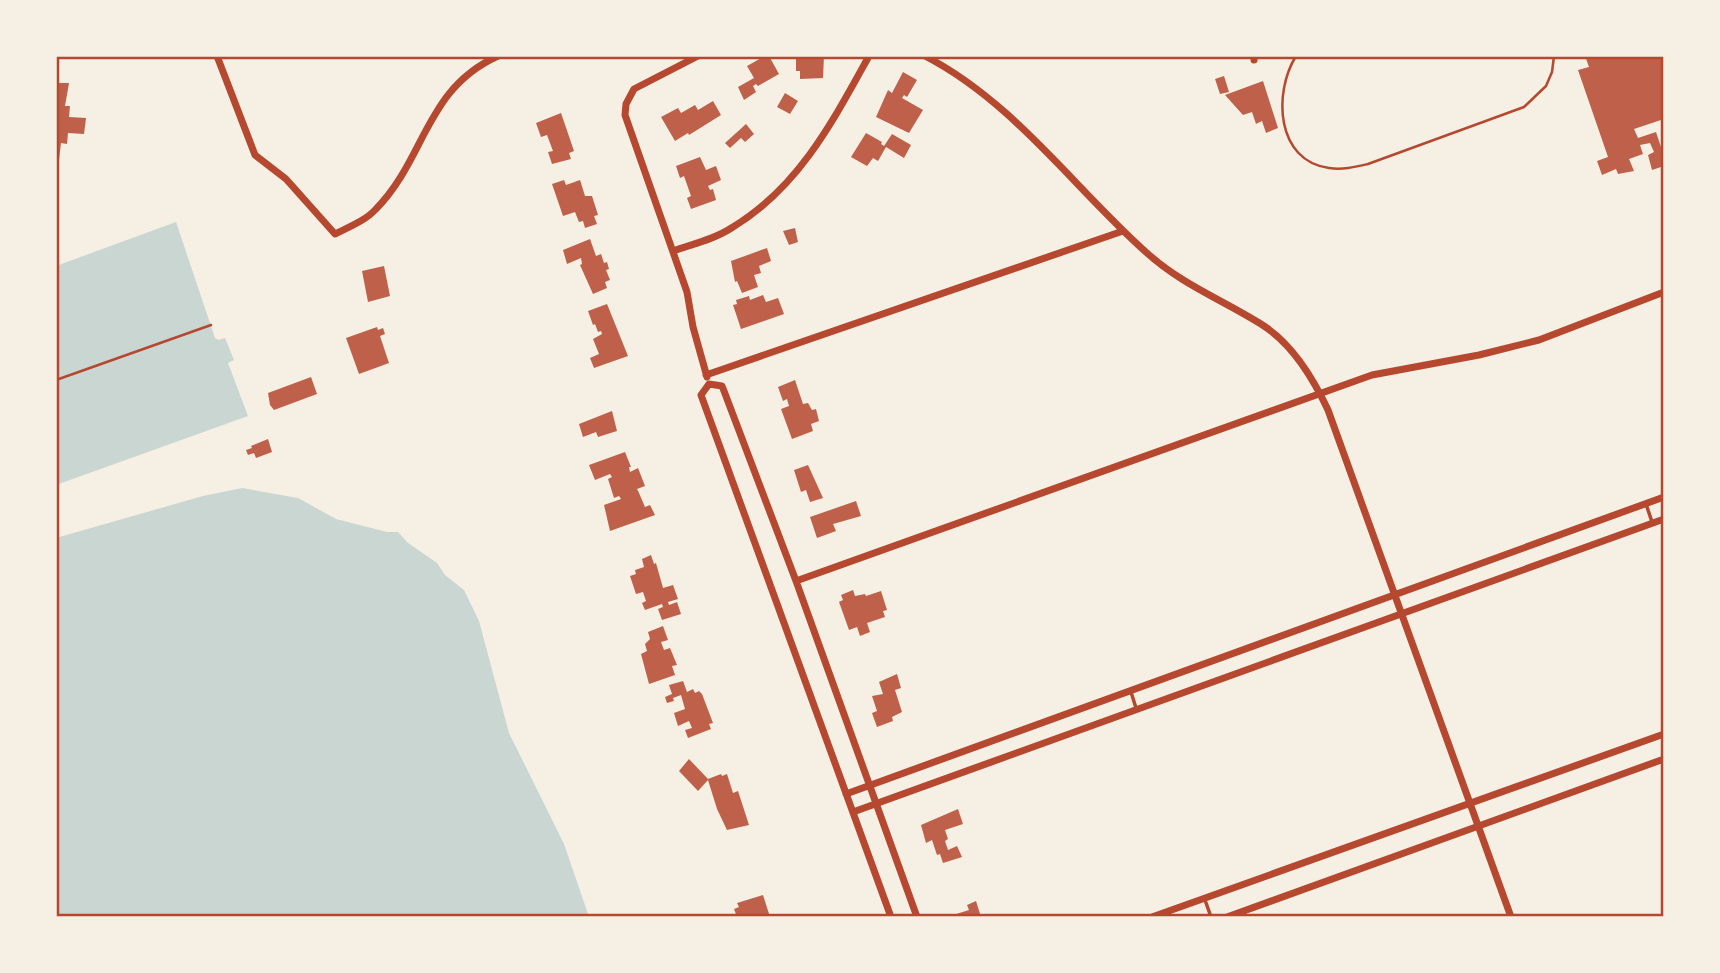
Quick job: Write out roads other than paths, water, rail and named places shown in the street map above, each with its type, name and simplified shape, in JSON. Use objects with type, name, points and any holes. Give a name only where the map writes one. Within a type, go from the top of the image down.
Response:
[{"type":"street","points":[[217,56],[255,155],[286,179],[335,234],[376,210],[397,183],[437,108],[448,93],[473,69],[498,56]]},
{"type":"street","points":[[698,56],[634,89],[626,104],[625,115],[687,292],[693,327],[709,384]]},
{"type":"street","points":[[673,251],[734,227],[779,191],[823,137],[869,56]]},
{"type":"street","points":[[925,56],[948,68],[1023,128],[1149,255],[1191,286],[1266,327],[1302,365],[1320,394],[1511,917]]},
{"type":"street","points":[[706,375],[1123,231]]},
{"type":"street","points":[[796,581],[1380,373],[1479,355],[1539,340],[1664,292]]},
{"type":"street","points":[[709,384],[722,386],[796,581],[917,917]]},
{"type":"street","points":[[709,384],[701,395],[891,917]]},
{"type":"street","points":[[846,794],[1664,498]]},
{"type":"street","points":[[853,812],[1664,520]]},
{"type":"street","points":[[1152,917],[1664,734]]},
{"type":"street","points":[[1227,917],[1664,759]]},
{"type":"lane","points":[[1646,504],[1653,524]]},
{"type":"lane","points":[[1130,690],[1137,710]]},
{"type":"lane","points":[[1204,898],[1211,917]]}]
